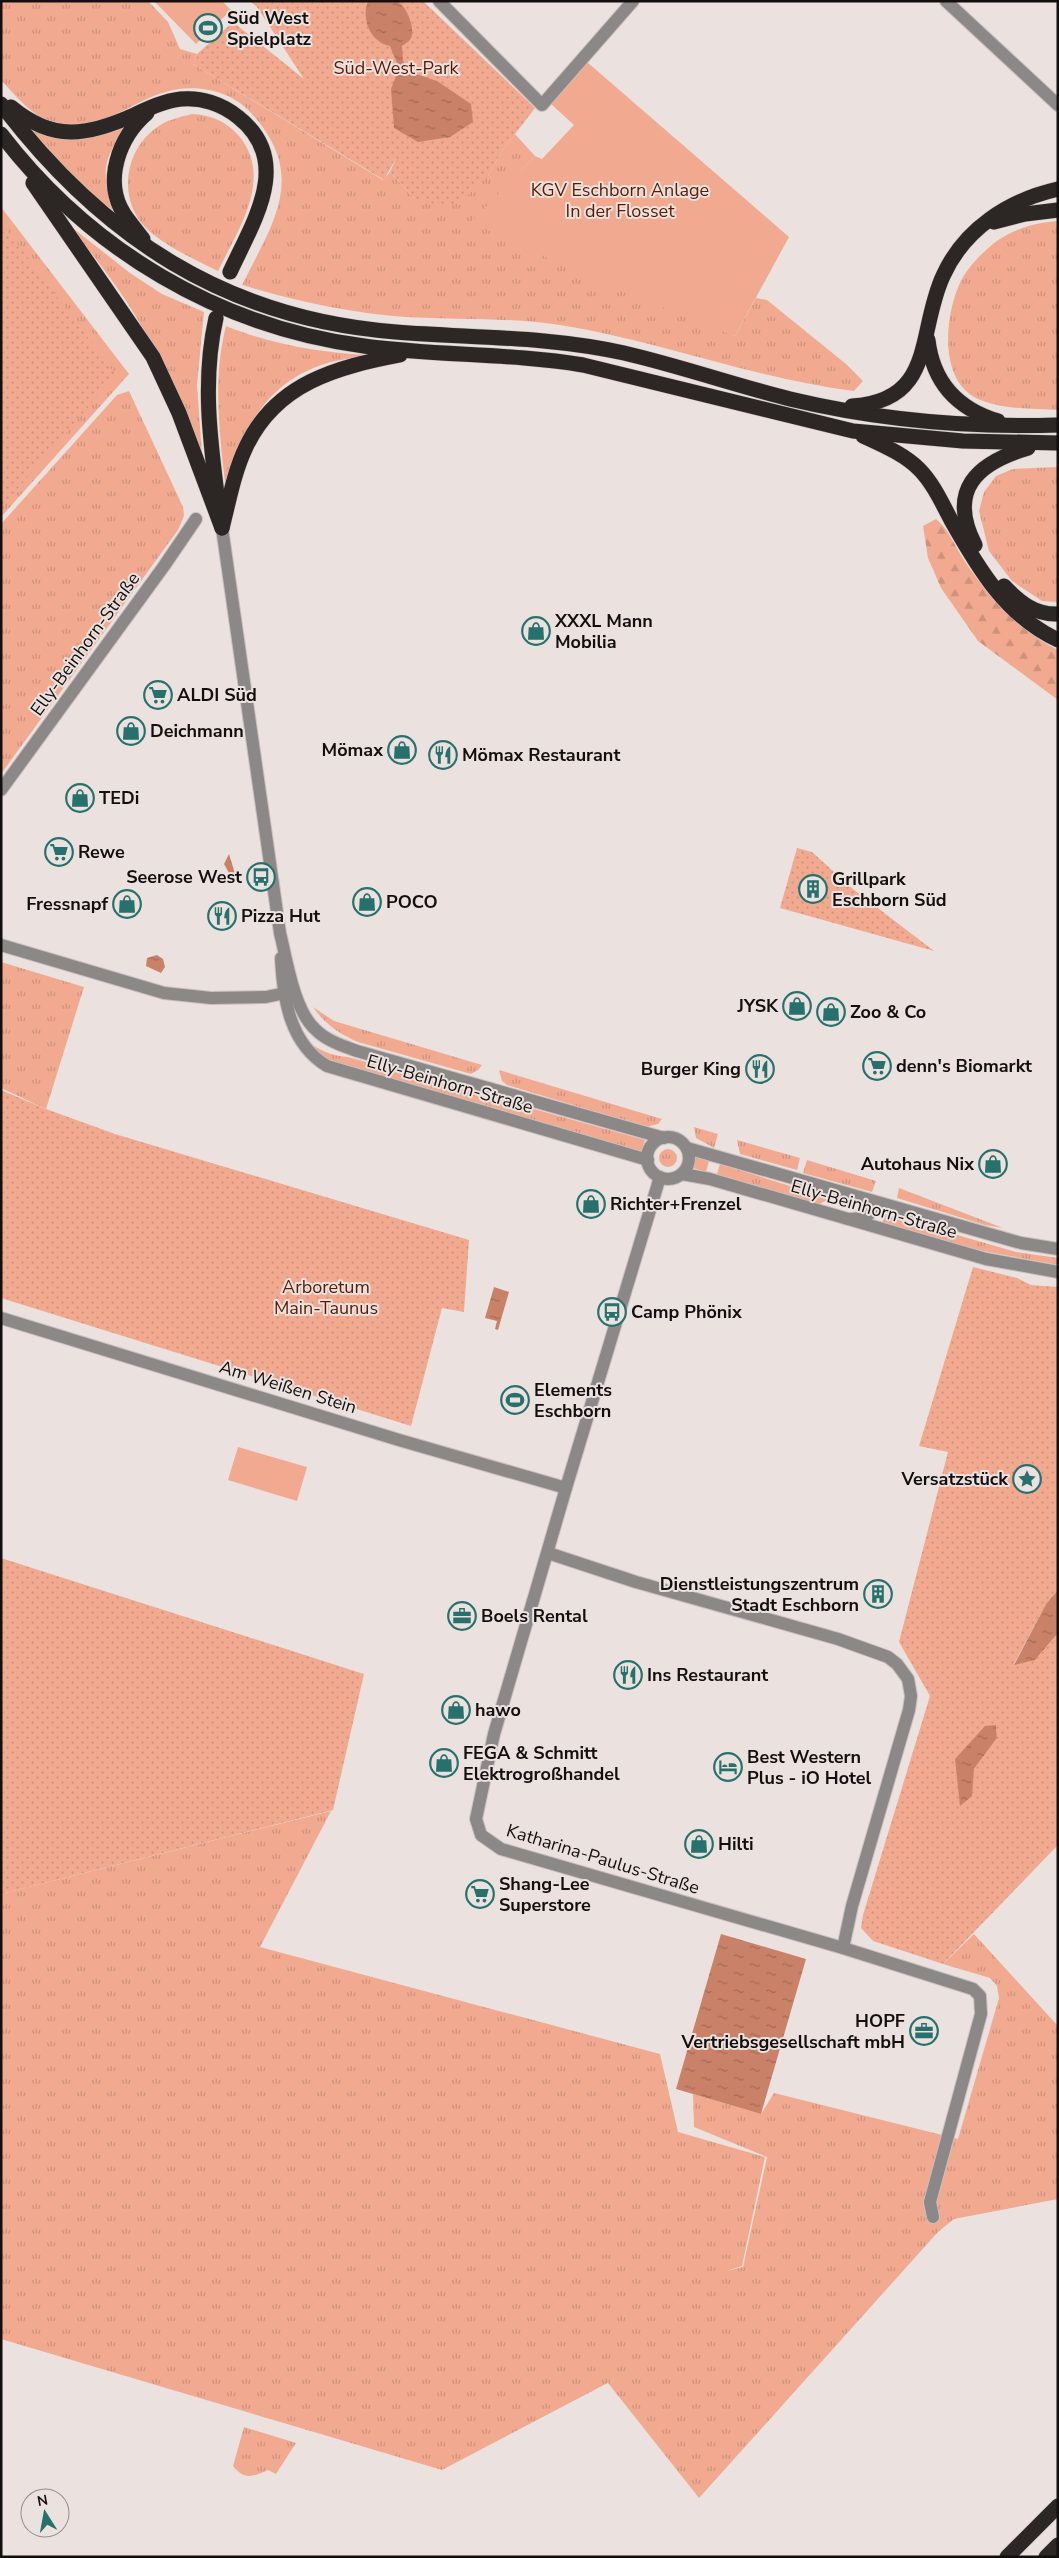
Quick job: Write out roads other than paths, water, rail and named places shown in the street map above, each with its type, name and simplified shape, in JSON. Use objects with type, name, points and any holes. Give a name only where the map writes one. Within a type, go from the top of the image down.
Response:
[{"type":"highway","points":[[1,100],[22,117],[53,132],[90,132],[153,107],[183,99],[213,103],[240,118],[258,143],[265,162],[265,192],[230,272]]},
{"type":"highway","points":[[1,104],[36,149],[77,192],[154,253],[239,295],[289,313],[321,321],[396,332],[510,337],[586,346],[625,354],[755,390],[825,406],[902,420],[1016,427],[1058,425]]},
{"type":"highway","points":[[153,107],[131,130],[122,144],[116,163],[114,183],[117,199],[124,214],[154,253]]},
{"type":"highway","points":[[5,139],[44,184],[106,240],[147,269],[210,302],[263,323],[310,337],[366,346],[536,358],[583,364],[853,431],[962,441],[1051,443]]},
{"type":"highway","points":[[5,139],[153,357],[179,413],[222,528]]},
{"type":"highway","points":[[825,406],[870,405],[884,401],[896,394],[910,379],[921,360],[928,335],[933,305],[942,276],[957,251],[980,227],[1012,204],[1058,189]]},
{"type":"highway","points":[[980,227],[1013,216],[1058,210]]},
{"type":"highway","points":[[216,318],[208,368],[208,404],[222,528]]},
{"type":"highway","points":[[928,335],[931,356],[939,376],[954,398],[976,414],[1016,427]]},
{"type":"highway","points":[[222,528],[238,467],[246,446],[272,410],[285,398],[322,375],[345,366],[419,351]]},
{"type":"highway","points":[[853,431],[895,452],[919,469],[934,489],[977,564],[1000,597],[1028,623],[1058,640]]},
{"type":"highway","points":[[1051,443],[1010,453],[985,466],[969,484],[964,508],[970,535],[997,579],[1023,604],[1042,612],[1058,614]]},
{"type":"highway","points":[[1007,2557],[1058,2506]]},
{"type":"highway","points":[[1046,2557],[1058,2545]]},
{"type":"street","points":[[439,1],[542,105],[633,1]]},
{"type":"street","points":[[946,1],[1058,105]]},
{"type":"street","name":"Elly-Beinhorn-Straße","points":[[1,790],[196,519]]},
{"type":"street","name":"Elly-Beinhorn-Straße","points":[[222,528],[280,933],[298,1037],[313,1057],[327,1066],[648,1160]]},
{"type":"street","points":[[1,945],[164,993],[211,998],[266,997],[290,992]]},
{"type":"street","name":"Elly-Beinhorn-Straße","points":[[290,992],[309,1024],[324,1036],[340,1045],[484,1088],[664,1138],[675,1138],[687,1148],[877,1203],[1021,1243],[1057,1249]]},
{"type":"street","points":[[660,1177],[652,1171],[648,1154],[653,1144],[664,1138]]},
{"type":"street","points":[[682,1174],[689,1159],[687,1148]]},
{"type":"street","name":"Elly-Beinhorn-Straße","points":[[660,1177],[672,1178],[682,1174],[710,1179],[986,1259],[1058,1272]]},
{"type":"street","name":"Katharina-Paulus-Straße","points":[[660,1177],[492,1742],[476,1819],[481,1835],[501,1849],[843,1948],[972,1990],[980,1996],[981,2014],[930,2202],[933,2217]]},
{"type":"street","points":[[841,1218],[863,1218],[874,1210],[877,1203]]},
{"type":"street","name":"Am Weißen Stein","points":[[1,1318],[399,1440],[566,1488]]},
{"type":"street","points":[[548,1553],[636,1582],[838,1639],[888,1657],[898,1664],[908,1680],[911,1696],[909,1710],[852,1906],[843,1948]]},
{"type":"water","points":[[368,1],[396,1],[403,6],[412,26],[411,39],[402,46],[403,61],[407,71],[437,81],[471,104],[473,122],[450,137],[418,142],[394,128],[391,89],[399,68],[390,46],[377,40],[369,29],[366,15]]},
{"type":"water","points":[[229,854],[236,877],[229,873],[224,864]]},
{"type":"water","points":[[157,955],[163,959],[165,967],[161,973],[146,966],[147,958]]},
{"type":"water","points":[[494,1287],[509,1292],[498,1330],[495,1329],[497,1321],[485,1318]]},
{"type":"water","points":[[1058,1590],[1058,1633],[1035,1660],[1014,1665],[1046,1604]]},
{"type":"water","points":[[996,1725],[997,1738],[974,1769],[972,1796],[960,1806],[955,1759],[985,1726]]},
{"type":"water","points":[[721,1934],[806,1959],[761,2114],[676,2089]]},
{"type":"place","name":"Süd West Spielplatz","points":[[208,28]]},
{"type":"place","name":"XXXL Mann Mobilia","points":[[536,631]]},
{"type":"place","name":"ALDI Süd","points":[[158,695]]},
{"type":"place","name":"Deichmann","points":[[131,731]]},
{"type":"place","name":"Mömax","points":[[402,750]]},
{"type":"place","name":"Mömax Restaurant","points":[[443,755]]},
{"type":"place","name":"TEDi","points":[[80,798]]},
{"type":"place","name":"Rewe","points":[[59,852]]},
{"type":"place","name":"Seerose West","points":[[261,877]]},
{"type":"place","name":"Grillpark Eschborn Süd","points":[[813,889]]},
{"type":"place","name":"POCO","points":[[367,902]]},
{"type":"place","name":"Fressnapf","points":[[127,904]]},
{"type":"place","name":"Pizza Hut","points":[[222,916]]},
{"type":"place","name":"JYSK","points":[[797,1006]]},
{"type":"place","name":"Zoo & Co","points":[[831,1012]]},
{"type":"place","name":"denn's Biomarkt","points":[[877,1066]]},
{"type":"place","name":"Burger King","points":[[760,1069]]},
{"type":"place","name":"Autohaus Nix","points":[[993,1164]]},
{"type":"place","name":"Richter+Frenzel","points":[[591,1204]]},
{"type":"place","name":"Camp Phönix","points":[[612,1312]]},
{"type":"place","name":"Elements Eschborn","points":[[515,1400]]},
{"type":"place","name":"Versatzstück","points":[[1027,1479]]},
{"type":"place","name":"Dienstleistungszentrum Stadt Eschborn","points":[[878,1594]]},
{"type":"place","name":"Boels Rental","points":[[462,1616]]},
{"type":"place","name":"Ins Restaurant","points":[[628,1675]]},
{"type":"place","name":"hawo","points":[[456,1710]]},
{"type":"place","name":"FEGA & Schmitt Elektrogroßhandel","points":[[444,1763]]},
{"type":"place","name":"Best Western Plus - iO Hotel","points":[[728,1767]]},
{"type":"place","name":"Hilti","points":[[699,1844]]},
{"type":"place","name":"Shang-Lee Superstore","points":[[480,1894]]},
{"type":"place","name":"HOPF Vertriebsgesellschaft mbH","points":[[924,2031]]},
{"type":"park label","name":"Süd-West-Park","points":[[396,68]]},
{"type":"park label","name":"KGV Eschborn Anlage In der Flosset","points":[[620,200]]},
{"type":"park label","name":"Arboretum Main-Taunus","points":[[326,1297]]}]
